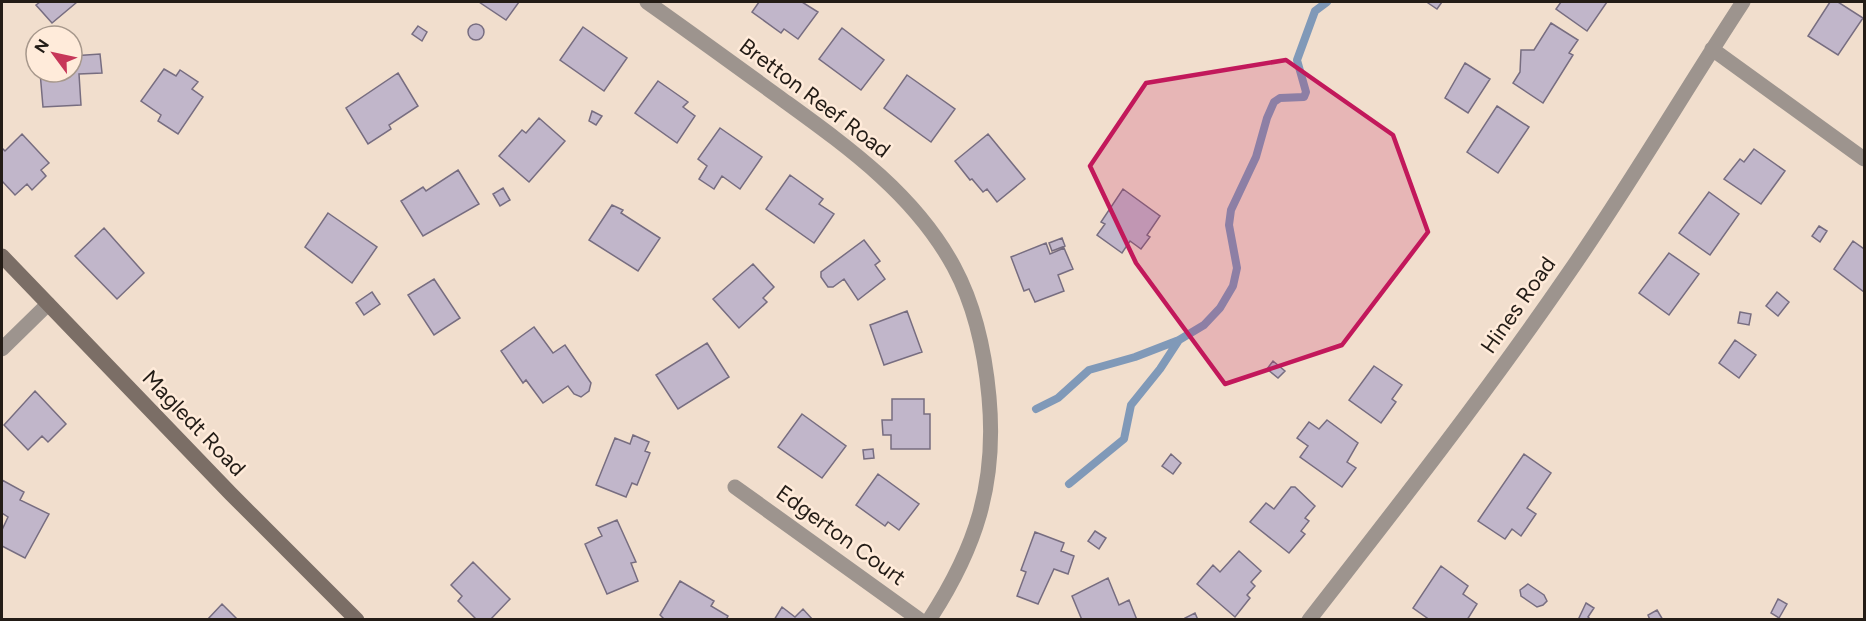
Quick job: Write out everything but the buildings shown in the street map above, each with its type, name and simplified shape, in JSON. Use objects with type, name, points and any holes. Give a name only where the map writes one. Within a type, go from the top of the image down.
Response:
[{"type":"street","name":"Bretton Reef Road","points":[[647,2],[848,147],[908,202],[954,267],[974,319],[986,368],[991,452],[987,493],[975,535],[955,580],[929,620]]},
{"type":"street","name":"Hines Road","points":[[1309,620],[1414,486],[1570,272],[1743,2]]},
{"type":"street","points":[[1712,49],[1864,159]]},
{"type":"street","name":"Magledt Road","points":[[2,256],[231,494],[357,620]]},
{"type":"street","points":[[2,349],[48,304]]},
{"type":"street","name":"Edgerton Court","points":[[735,487],[920,620]]},
{"type":"highlighted area","points":[[1286,60],[1393,135],[1428,232],[1342,345],[1225,384],[1136,263],[1090,166],[1146,83]]},
{"type":"waterway","points":[[1036,409],[1058,398],[1089,370],[1135,357],[1179,340],[1204,325],[1220,308],[1233,286],[1237,268],[1229,225],[1231,210],[1256,157],[1274,102],[1280,98],[1304,97],[1306,92],[1297,60],[1315,11],[1327,2]]},
{"type":"waterway","points":[[1069,484],[1124,439],[1131,405],[1160,369],[1179,340]]}]
